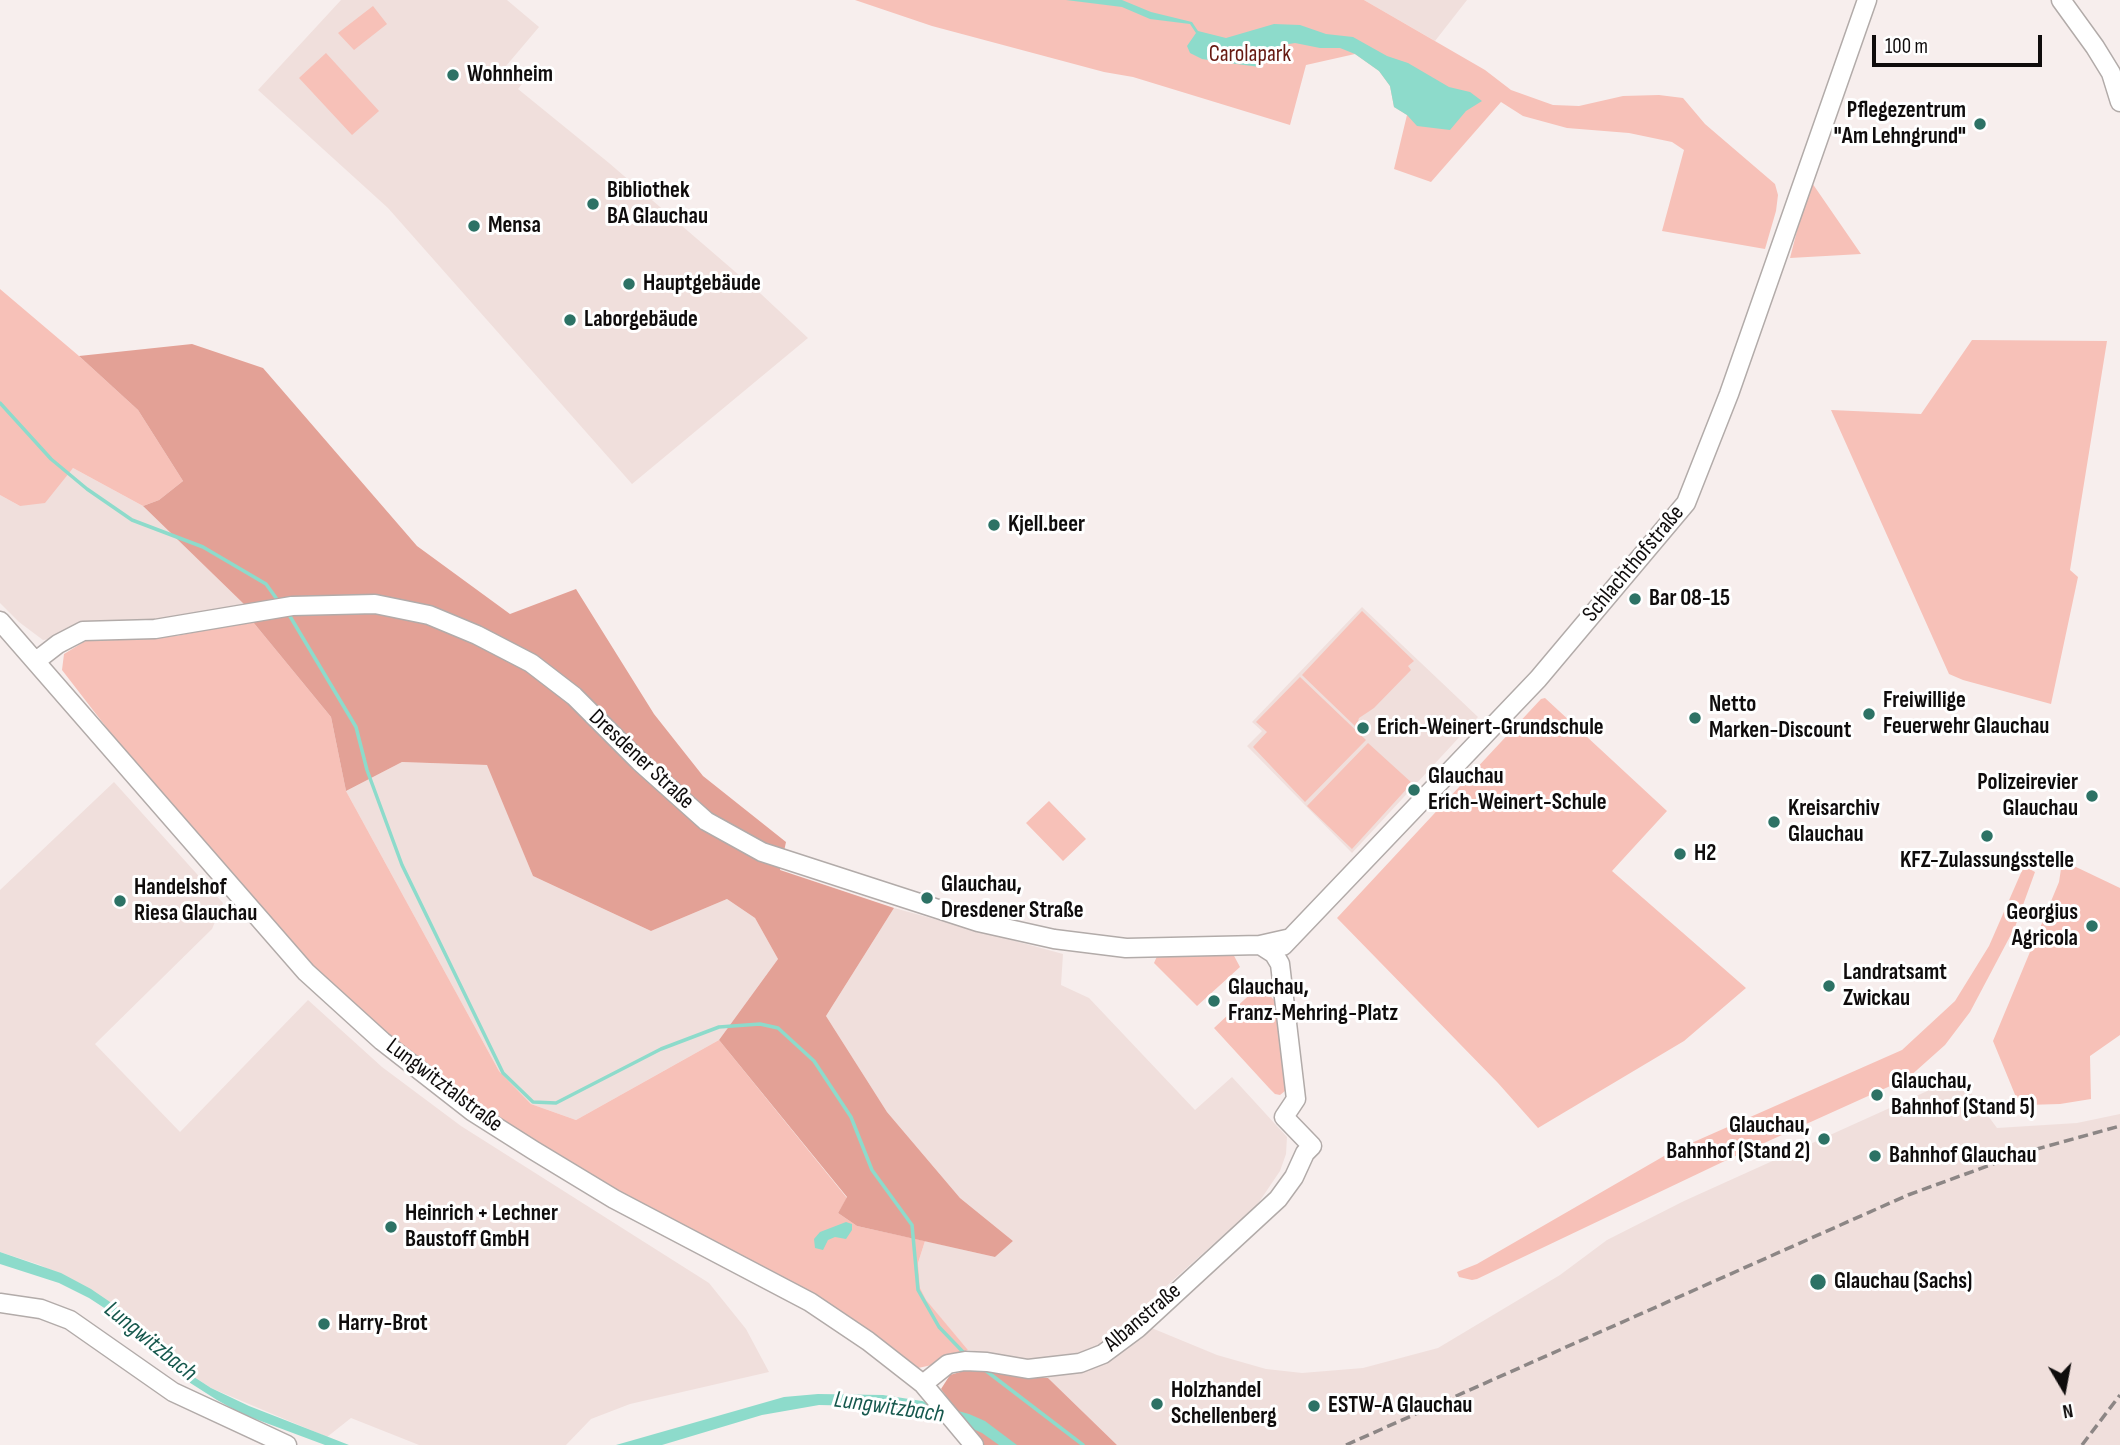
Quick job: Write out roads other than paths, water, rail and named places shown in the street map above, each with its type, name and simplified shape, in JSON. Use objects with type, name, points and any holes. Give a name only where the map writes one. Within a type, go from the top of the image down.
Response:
[{"type":"street","name":"Schlachthofstraße","points":[[1267,950],[1291,938],[1538,679],[1686,503],[1729,394],[1867,0]]},
{"type":"street","points":[[2061,0],[2111,73],[2120,102]]},
{"type":"street","name":"Dresdener Straße","points":[[36,661],[58,644],[83,631],[155,629],[272,608],[375,604],[429,615],[477,635],[531,663],[574,696],[640,762],[706,821],[762,852],[999,929],[1126,948],[1267,950]]},
{"type":"street","name":"Lungwitztalstraße","points":[[0,621],[306,972],[382,1041],[473,1112],[533,1150],[614,1199],[810,1302],[868,1340],[928,1390],[974,1445]]},
{"type":"street","name":"Albanstraße","points":[[928,1390],[948,1364],[965,1361],[987,1362],[1028,1369],[1080,1363],[1103,1354],[1138,1328],[1278,1199],[1294,1177],[1305,1153],[1312,1146],[1284,1117],[1296,1099],[1280,964],[1267,950]]},
{"type":"street","points":[[0,1303],[41,1309],[70,1320],[173,1392],[287,1445]]},
{"type":"water","points":[[1066,0],[1122,0],[1151,12],[1192,22],[1198,31],[1226,38],[1274,24],[1300,25],[1326,34],[1353,37],[1387,56],[1408,63],[1449,87],[1470,92],[1482,101],[1466,111],[1450,130],[1417,126],[1407,115],[1394,107],[1390,86],[1379,71],[1355,54],[1340,48],[1320,48],[1295,43],[1283,45],[1260,67],[1202,59],[1190,53],[1187,46],[1196,33],[1190,24],[1150,19],[1122,7]]},
{"type":"water","points":[[846,1222],[852,1224],[852,1230],[846,1239],[835,1237],[828,1240],[823,1250],[815,1248],[814,1239],[820,1232]]},
{"type":"water","name":"Lungwitzbach","points":[[0,1252],[61,1273],[91,1289],[113,1304],[191,1375],[211,1388],[249,1406],[349,1445],[325,1445],[242,1414],[184,1379],[112,1313],[59,1283],[0,1264]]},
{"type":"water","name":"Lungwitzbach","points":[[818,1394],[883,1395],[922,1401],[985,1421],[1017,1445],[999,1445],[962,1424],[908,1412],[864,1406],[819,1405],[762,1415],[662,1445],[616,1445],[784,1397]]},
{"type":"waterway","points":[[0,403],[51,459],[87,489],[132,520],[203,547],[266,584],[279,602]]},
{"type":"waterway","points":[[288,613],[356,727],[367,770],[402,865],[503,1073],[533,1102],[556,1103],[661,1049],[719,1027],[760,1024],[778,1028],[814,1061],[851,1117],[872,1170],[912,1225],[918,1290],[939,1327],[965,1354]]},
{"type":"waterway","points":[[985,1370],[1083,1445]]},
{"type":"railway","points":[[1346,1445],[1908,1195],[2026,1152],[2120,1126]]},
{"type":"railway","points":[[2082,1445],[2120,1395]]},
{"type":"place","name":"Wohnheim","points":[[453,75]]},
{"type":"place","name":"Pflegezentrum \"Am Lehngrund\"","points":[[1980,124]]},
{"type":"place","name":"Bibliothek BA Glauchau","points":[[593,204]]},
{"type":"place","name":"Mensa","points":[[474,226]]},
{"type":"place","name":"Hauptgebäude","points":[[629,284]]},
{"type":"place","name":"Laborgebäude","points":[[570,320]]},
{"type":"place","name":"Kjell.beer","points":[[994,525]]},
{"type":"place","name":"Bar 08-15","points":[[1635,599]]},
{"type":"place","name":"Freiwillige Feuerwehr Glauchau","points":[[1869,714]]},
{"type":"place","name":"Netto Marken-Discount","points":[[1695,718]]},
{"type":"place","name":"Erich-Weinert-Grundschule","points":[[1363,728]]},
{"type":"place","name":"Glauchau Erich-Weinert-Schule","points":[[1414,790]]},
{"type":"place","name":"Polizeirevier Glauchau","points":[[2092,796]]},
{"type":"place","name":"Kreisarchiv Glauchau","points":[[1774,822]]},
{"type":"place","name":"KFZ-Zulassungsstelle","points":[[1987,836]]},
{"type":"place","name":"H2","points":[[1680,854]]},
{"type":"place","name":"Glauchau, Dresdener Straße","points":[[927,898]]},
{"type":"place","name":"Handelshof Riesa Glauchau","points":[[120,901]]},
{"type":"place","name":"Georgius Agricola","points":[[2092,926]]},
{"type":"place","name":"Landratsamt Zwickau","points":[[1829,986]]},
{"type":"place","name":"Glauchau, Franz-Mehring-Platz","points":[[1214,1001]]},
{"type":"place","name":"Glauchau, Bahnhof (Stand 5)","points":[[1877,1095]]},
{"type":"place","name":"Glauchau, Bahnhof (Stand 2)","points":[[1824,1139]]},
{"type":"place","name":"Bahnhof Glauchau","points":[[1875,1156]]},
{"type":"place","name":"Heinrich + Lechner Baustoff GmbH","points":[[391,1227]]},
{"type":"place","name":"Glauchau (Sachs)","points":[[1818,1282]]},
{"type":"place","name":"Harry-Brot","points":[[324,1324]]},
{"type":"place","name":"Holzhandel Schellenberg","points":[[1157,1404]]},
{"type":"place","name":"ESTW-A Glauchau","points":[[1314,1406]]},
{"type":"park label","name":"Carolapark","points":[[1250,55]]}]
